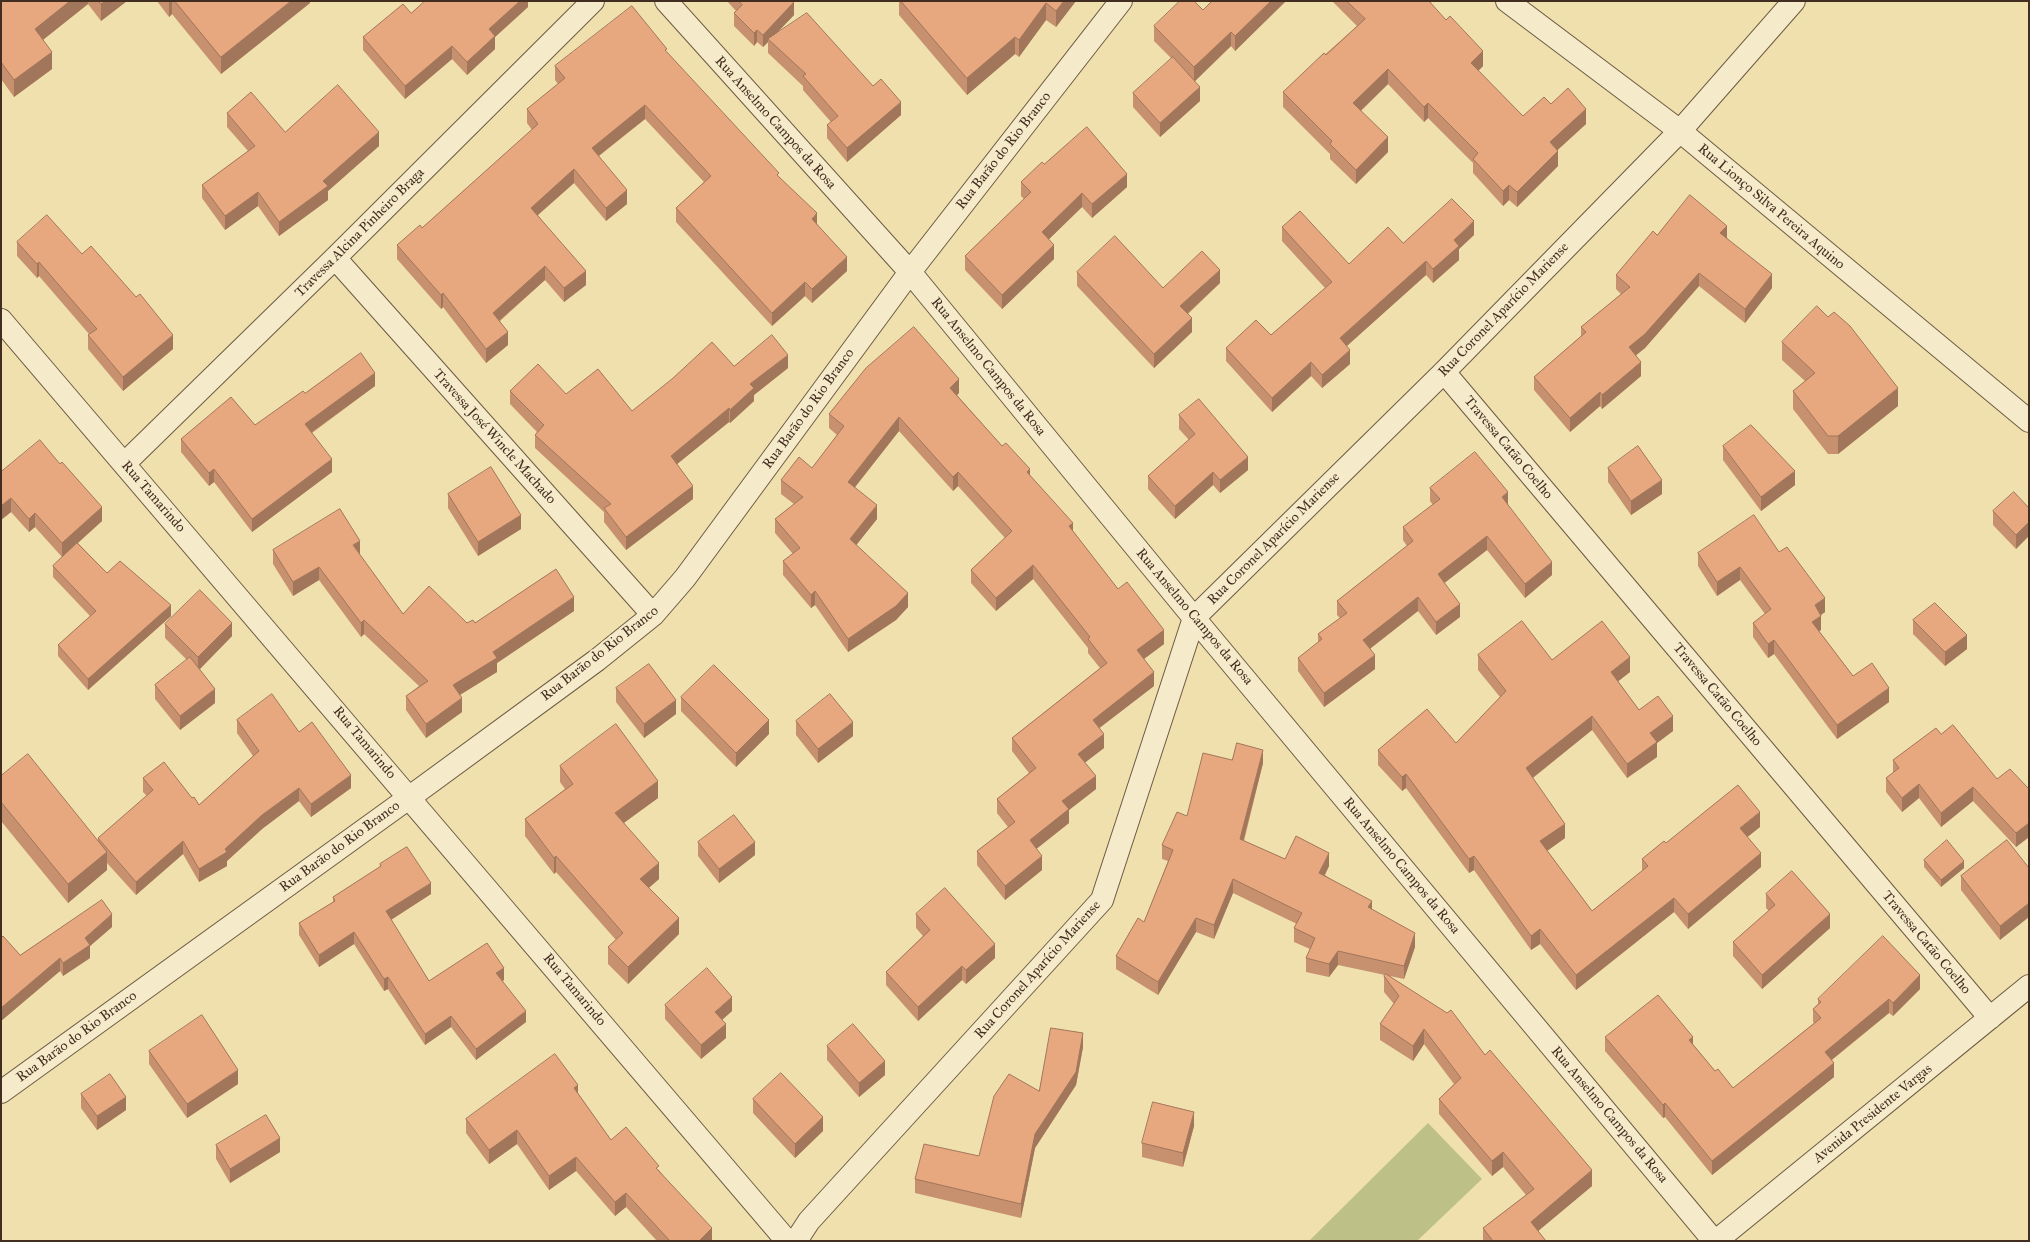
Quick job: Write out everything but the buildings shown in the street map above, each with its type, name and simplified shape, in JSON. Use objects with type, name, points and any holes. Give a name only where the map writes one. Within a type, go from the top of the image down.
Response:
[{"type":"street","name":"Travessa Alcina Pinheiro Braga","points":[[125,463],[336,258],[593,1]]},
{"type":"street","name":"Rua Anselmo Campos da Rosa","points":[[666,1],[910,272],[1194,618],[1715,1241]]},
{"type":"street","name":"Rua Barão do Rio Branco","points":[[1,1092],[410,797],[597,660],[653,616],[685,578],[910,272],[1121,1]]},
{"type":"street","name":"Rua Lionço Silva Pereira Aquino","points":[[1506,1],[1680,131],[2029,421]]},
{"type":"street","name":"Rua Coronel Aparício Mariense","points":[[796,1241],[809,1221],[1102,900],[1194,618],[1444,372],[1680,131],[1794,1]]},
{"type":"street","name":"Travessa José Wincle Machado","points":[[336,258],[653,616]]},
{"type":"street","name":"Rua Tamarindo","points":[[1,320],[125,463],[787,1241]]},
{"type":"street","name":"Travessa Catão Coelho","points":[[1444,372],[1990,1018]]},
{"type":"street","name":"Avenida Presidente Vargas","points":[[1715,1241],[2029,986]]},
{"type":"green space","points":[[1428,1123],[1482,1179],[1417,1241],[1310,1240]]}]
